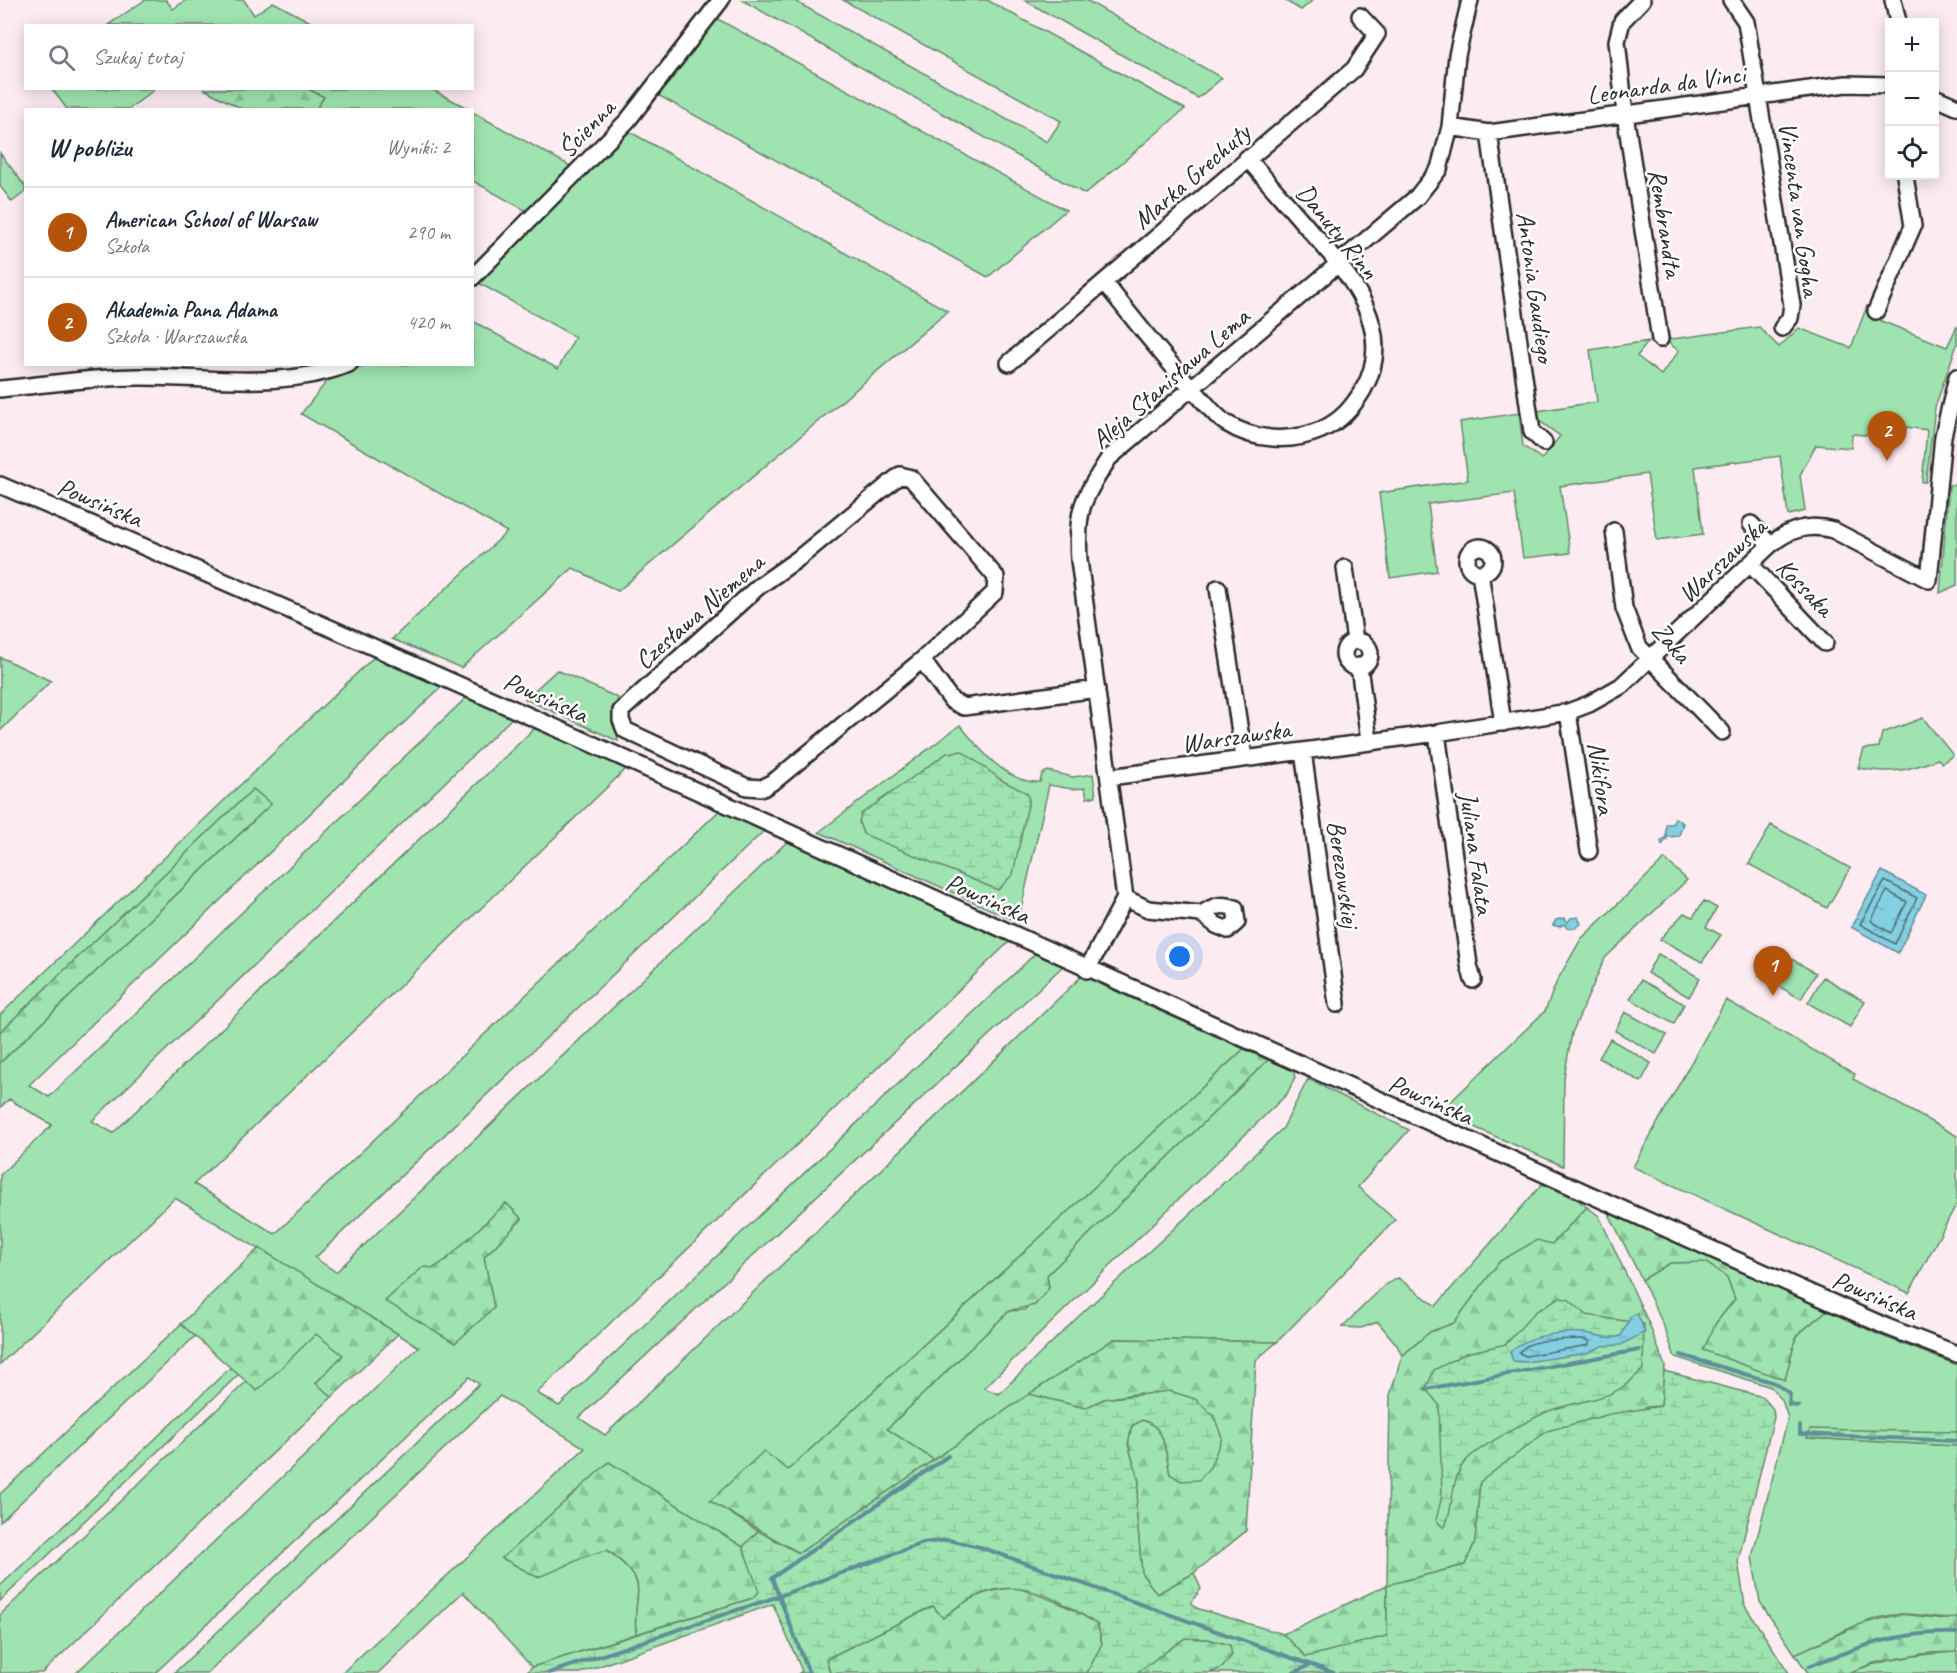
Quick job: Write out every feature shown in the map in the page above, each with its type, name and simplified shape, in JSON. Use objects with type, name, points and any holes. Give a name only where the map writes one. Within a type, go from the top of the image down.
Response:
[{"type":"street","name":"Ścienna","points":[[474,277],[628,120],[721,0]]},
{"type":"street","name":"Aleja Stanisława Lema","points":[[1125,898],[1079,560],[1077,527],[1083,501],[1109,458],[1190,387],[1417,197],[1438,169],[1450,127],[1457,55],[1470,0]]},
{"type":"street","name":"Rembrandta","points":[[1642,0],[1622,21],[1617,41],[1625,114],[1660,339]]},
{"type":"street","name":"Vincenta van Gogha","points":[[1731,0],[1746,22],[1792,305],[1790,318],[1782,328]]},
{"type":"street","points":[[1893,0],[1897,18]]},
{"type":"street","name":"Marka Grechuty","points":[[1008,363],[1354,69],[1377,34],[1360,16]]},
{"type":"street","name":"Leonarda da Vinci","points":[[1450,127],[1489,133],[1846,84],[1885,85]]},
{"type":"street","points":[[1939,99],[1957,107]]},
{"type":"street","name":"Antonia Gaudiego","points":[[1489,133],[1532,432],[1544,443]]},
{"type":"street","name":"Danuty Rinn","points":[[1104,282],[1190,387],[1223,422],[1241,431],[1287,440],[1307,435],[1343,417],[1370,378],[1376,354],[1368,313],[1359,291],[1339,263],[1247,158]]},
{"type":"street","points":[[1876,311],[1913,226],[1906,180]]},
{"type":"street","points":[[0,389],[135,377],[274,381],[312,377],[343,366]]},
{"type":"street","name":"Warszawska","points":[[1110,777],[1437,733],[1568,712],[1606,696],[1652,659],[1770,545],[1794,530],[1825,528],[1858,540],[1929,580],[1943,436],[1957,377]]},
{"type":"street","name":"Czesława Niemena","points":[[900,475],[911,478],[996,577],[995,592],[922,660],[763,788],[747,787],[634,736],[625,730],[621,720],[621,711],[743,600],[799,558],[900,475]]},
{"type":"street","name":"Powsińska","points":[[0,485],[345,633],[1627,1212],[1887,1327],[1957,1354]]},
{"type":"street","points":[[1751,524],[1770,545]]},
{"type":"street","name":"Zaka","points":[[1614,531],[1624,608],[1639,647],[1722,732]]},
{"type":"street","name":"Kossaka","points":[[1750,564],[1825,643]]},
{"type":"street","points":[[1345,568],[1355,641],[1366,645],[1370,654],[1365,664],[1359,666],[1369,741]]},
{"type":"street","points":[[1480,573],[1503,723]]},
{"type":"street","points":[[1218,588],[1245,758]]},
{"type":"street","points":[[922,660],[952,701],[964,707],[1097,689]]},
{"type":"street","name":"Nikifora","points":[[1568,712],[1588,851]]},
{"type":"street","name":"Juliana Falata","points":[[1437,733],[1473,980]]},
{"type":"street","name":"Berezowskiej","points":[[1303,751],[1337,1004]]},
{"type":"street","points":[[1087,969],[1125,898],[1148,909],[1202,914]]},
{"type":"green space","points":[[145,0],[166,0],[173,9],[186,0],[244,0],[254,15],[273,2],[314,24],[109,24]]},
{"type":"green space","points":[[742,0],[793,0],[1047,142],[1061,121],[843,0],[987,0],[1185,109],[1085,194]]},
{"type":"green space","points":[[1024,0],[1086,0],[1222,78],[1198,98]]},
{"type":"green space","points":[[1284,0],[1313,0],[1301,10]]},
{"type":"green space","points":[[714,17],[1066,210],[988,277],[656,94]]},
{"type":"green space","points":[[53,90],[154,90],[130,108],[66,108]]},
{"type":"green space","points":[[206,90],[310,90],[324,97],[317,108],[240,108]]},
{"type":"green space","points":[[310,90],[433,90],[467,108],[317,108],[324,97]]},
{"type":"green space","points":[[474,113],[574,168],[530,213],[474,182]]},
{"type":"green space","points":[[625,129],[948,311],[618,591],[573,568],[461,668],[392,639],[507,532],[301,414],[327,381],[364,366],[474,366],[474,322],[558,369],[575,337],[477,282]]},
{"type":"green space","points":[[0,153],[24,185],[24,193],[12,202],[0,186]]},
{"type":"green space","points":[[1867,306],[1883,313],[1881,321],[1947,347],[1957,326],[1957,344],[1935,407],[1926,482],[1922,482],[1927,430],[1906,427],[1904,438],[1852,434],[1851,448],[1816,445],[1800,475],[1805,511],[1788,515],[1780,456],[1695,467],[1703,534],[1657,540],[1647,474],[1560,486],[1570,553],[1523,558],[1514,493],[1428,504],[1437,571],[1390,578],[1379,493],[1468,480],[1460,422],[1519,413],[1523,446],[1542,459],[1560,436],[1538,420],[1537,411],[1597,402],[1590,350],[1649,341],[1637,356],[1661,375],[1679,351],[1665,340],[1759,327],[1779,347],[1799,328],[1851,348]]},
{"type":"green space","points":[[1949,485],[1957,485],[1957,585],[1940,593]]},
{"type":"green space","points":[[0,657],[51,681],[0,731]]},
{"type":"green space","points":[[373,658],[441,687],[29,1085],[49,1097],[468,696],[513,717],[92,1121],[113,1133],[536,727],[627,768],[194,1184],[275,1234],[720,810],[766,829],[315,1258],[336,1272],[789,840],[1009,942],[537,1393],[559,1406],[1035,954],[1063,966],[579,1418],[605,1435],[1082,976],[1244,1049],[788,1470],[711,1501],[758,1531],[743,1547],[610,1463],[502,1558],[537,1577],[589,1555],[607,1550],[622,1562],[636,1580],[638,1588],[636,1634],[532,1667],[463,1592],[378,1673],[342,1673],[585,1448],[500,1396],[207,1673],[174,1673],[479,1384],[469,1377],[155,1673],[76,1673],[419,1347],[175,1198],[0,1364],[0,1175],[52,1125],[9,1099],[0,1108],[0,1063],[271,804],[253,789],[0,1032],[0,1015]],"holes":[[[506,1203],[522,1219],[484,1257],[494,1308],[386,1302],[423,1267],[434,1268],[445,1261]]]},
{"type":"green space","points":[[557,670],[618,698],[614,714],[618,741],[525,699]]},
{"type":"green space","points":[[1923,718],[1953,755],[1942,763],[1938,759],[1899,770],[1880,771],[1858,768],[1864,749],[1879,747],[1882,733]]},
{"type":"green space","points":[[960,725],[985,754],[1016,777],[1040,782],[1042,774],[1048,771],[1073,777],[1093,774],[1096,796],[1087,798],[1085,788],[1072,789],[1049,785],[1018,922],[819,832]]},
{"type":"green space","points":[[962,751],[1003,781],[1027,793],[1029,800],[1013,874],[998,890],[863,834],[859,822],[861,814],[947,753]]},
{"type":"green space","points":[[253,789],[271,804],[0,1063],[0,1032]]},
{"type":"green space","points":[[1771,825],[1850,868],[1827,908],[1749,864]]},
{"type":"green space","points":[[1665,859],[1687,880],[1605,958],[1572,1033],[1564,1078],[1563,1166],[1440,1112],[1545,1011],[1557,981],[1581,939]]},
{"type":"green space","points":[[1704,901],[1717,908],[1706,927],[1721,935],[1702,962],[1660,939],[1684,913],[1693,917]]},
{"type":"green space","points":[[1774,949],[1816,973],[1801,999],[1759,975]]},
{"type":"green space","points":[[1658,954],[1700,978],[1689,997],[1647,973]]},
{"type":"green space","points":[[1823,977],[1865,1001],[1850,1027],[1808,1003]]},
{"type":"green space","points":[[1641,980],[1684,1004],[1674,1024],[1630,999]]},
{"type":"green space","points":[[1726,1000],[1855,1074],[1853,1079],[1957,1136],[1957,1203],[1909,1293],[1633,1167]]},
{"type":"green space","points":[[1625,1012],[1667,1035],[1656,1054],[1615,1031]]},
{"type":"green space","points":[[1610,1039],[1651,1063],[1641,1082],[1599,1058]]},
{"type":"green space","points":[[1244,1049],[1268,1060],[1047,1275],[1049,1288],[1035,1305],[1009,1311],[887,1429],[934,1460],[799,1553],[710,1501],[764,1451],[788,1470]]},
{"type":"green space","points":[[1268,1060],[1293,1070],[1295,1077],[1287,1094],[984,1388],[999,1394],[1079,1316],[1283,1128],[1308,1079],[1409,1130],[1358,1187],[1395,1220],[1277,1342],[1114,1339],[934,1460],[887,1429],[1009,1311],[1024,1310],[1049,1288],[1047,1275]]},
{"type":"green space","points":[[1542,1184],[1575,1198],[1587,1207],[1552,1244],[1500,1261],[1454,1323],[1430,1332],[1402,1356],[1397,1345],[1378,1322],[1361,1328],[1342,1327],[1385,1285],[1398,1278],[1436,1306]]},
{"type":"green space","points":[[506,1203],[522,1219],[484,1257],[494,1308],[455,1343],[385,1301],[423,1267],[434,1268],[445,1261]]},
{"type":"green space","points":[[1587,1207],[1599,1216],[1649,1324],[1665,1366],[1661,1406],[1647,1407],[1480,1482],[1475,1542],[1465,1565],[1387,1585],[1390,1395],[1402,1356],[1430,1332],[1454,1323],[1500,1261],[1537,1240],[1552,1244]]},
{"type":"green space","points":[[1611,1214],[1827,1310],[1796,1336],[1785,1380],[1703,1350],[1716,1323],[1735,1299],[1727,1277],[1705,1262],[1670,1263],[1642,1280]]},
{"type":"green space","points":[[259,1248],[398,1334],[332,1397],[316,1383],[343,1355],[316,1334],[257,1391],[181,1324]]},
{"type":"green space","points":[[1705,1262],[1727,1277],[1735,1299],[1716,1323],[1785,1379],[1796,1336],[1827,1310],[1877,1334],[1957,1365],[1957,1432],[1810,1430],[1808,1438],[1957,1446],[1957,1617],[1901,1614],[1873,1619],[1795,1654],[1760,1602],[1752,1557],[1788,1418],[1782,1400],[1771,1387],[1675,1357],[1663,1324],[1642,1280],[1670,1263]]},
{"type":"green space","points":[[1558,1298],[1568,1299],[1587,1315],[1644,1324],[1643,1369],[1613,1393],[1549,1411],[1480,1449],[1459,1470],[1450,1512],[1444,1528],[1436,1520],[1442,1496],[1439,1405],[1426,1389],[1434,1370],[1466,1353],[1506,1344],[1535,1312]]},
{"type":"green space","points":[[181,1324],[195,1336],[0,1522],[0,1494]]},
{"type":"green space","points":[[316,1333],[343,1355],[316,1383],[332,1397],[42,1673],[0,1673],[0,1615],[247,1381],[257,1390]]},
{"type":"green space","points":[[1114,1339],[1277,1342],[1256,1360],[1246,1531],[1194,1573],[1157,1594],[1142,1574],[1136,1507],[1139,1482],[1128,1444],[1132,1426],[1142,1420],[1150,1423],[1161,1434],[1164,1441],[1170,1474],[1199,1480],[1140,1393],[1104,1399],[1085,1408],[1029,1394]]},
{"type":"green space","points":[[231,1367],[239,1374],[0,1601],[0,1586]]},
{"type":"green space","points":[[1664,1371],[1763,1397],[1773,1409],[1774,1417],[1738,1561],[1745,1606],[1789,1673],[1211,1673],[1223,1667],[1232,1655],[1230,1645],[1209,1639],[1185,1638],[1136,1673],[1087,1673],[1102,1644],[1098,1625],[1058,1601],[1039,1593],[1020,1589],[1002,1589],[983,1593],[963,1603],[943,1618],[933,1606],[826,1659],[830,1673],[799,1673],[802,1671],[773,1604],[580,1673],[526,1673],[532,1667],[753,1598],[759,1592],[743,1547],[758,1531],[799,1553],[1029,1394],[1085,1408],[1104,1399],[1170,1391],[1195,1399],[1214,1416],[1222,1438],[1210,1467],[1199,1480],[1181,1481],[1170,1474],[1164,1441],[1161,1434],[1150,1423],[1142,1420],[1132,1426],[1128,1444],[1139,1482],[1136,1507],[1142,1574],[1157,1594],[1194,1573],[1201,1589],[1191,1602],[1196,1608],[1283,1634],[1306,1657],[1387,1636],[1387,1585],[1465,1565],[1475,1542],[1480,1482],[1547,1431],[1610,1414],[1661,1406]]},
{"type":"green space","points":[[1810,1429],[1957,1432],[1957,1446],[1807,1438]]},
{"type":"green space","points":[[609,1462],[743,1547],[760,1592],[753,1598],[636,1634],[638,1588],[636,1580],[622,1562],[608,1550],[537,1577],[502,1558]]},
{"type":"green space","points":[[1387,1585],[1387,1636],[1306,1657],[1283,1634]]},
{"type":"green space","points":[[1016,1588],[1059,1603],[1098,1625],[1102,1644],[1087,1673],[830,1673],[826,1659],[933,1606],[943,1618],[977,1596],[995,1590]]},
{"type":"green space","points":[[1901,1614],[1944,1619],[1957,1617],[1957,1652],[1928,1653],[1874,1663],[1848,1673],[1808,1673],[1795,1654],[1861,1624]]},
{"type":"green space","points":[[1185,1638],[1209,1639],[1230,1645],[1232,1655],[1223,1667],[1211,1673],[1136,1673]]},
{"type":"green space","points":[[1957,1652],[1957,1673],[1848,1673],[1901,1658]]},
{"type":"water","points":[[1675,818],[1683,823],[1679,836],[1668,837],[1662,845],[1661,841],[1666,837],[1666,824],[1672,824]]},
{"type":"water","points":[[1882,871],[1926,895],[1898,953],[1851,927]]},
{"type":"water","points":[[1578,917],[1581,924],[1575,928],[1567,928],[1564,924],[1559,927],[1553,925],[1556,920],[1564,918],[1567,923],[1571,918]]},
{"type":"water","points":[[1637,1313],[1645,1332],[1621,1345],[1602,1346],[1587,1353],[1526,1362],[1513,1361],[1510,1352],[1517,1346],[1544,1335],[1585,1333],[1608,1337],[1621,1336],[1631,1316]]},
{"type":"waterway","points":[[1426,1389],[1639,1350]]},
{"type":"waterway","points":[[1681,1355],[1775,1383],[1790,1394],[1789,1405],[1798,1406]]},
{"type":"waterway","points":[[1800,1426],[1800,1434],[1957,1441]]},
{"type":"waterway","points":[[809,1673],[772,1578],[948,1456]]},
{"type":"waterway","points":[[549,1673],[779,1596],[923,1543],[948,1540],[980,1547],[1334,1673]]},
{"type":"waterway","points":[[1809,1666],[1881,1641],[1917,1634],[1957,1633]]},
{"type":"waterway","points":[[1293,1673],[1310,1665]]},
{"type":"place","name":"Akademia Pana Adama","points":[[1887,461]]},
{"type":"place","name":"American School of Warsaw","points":[[1773,996]]}]
